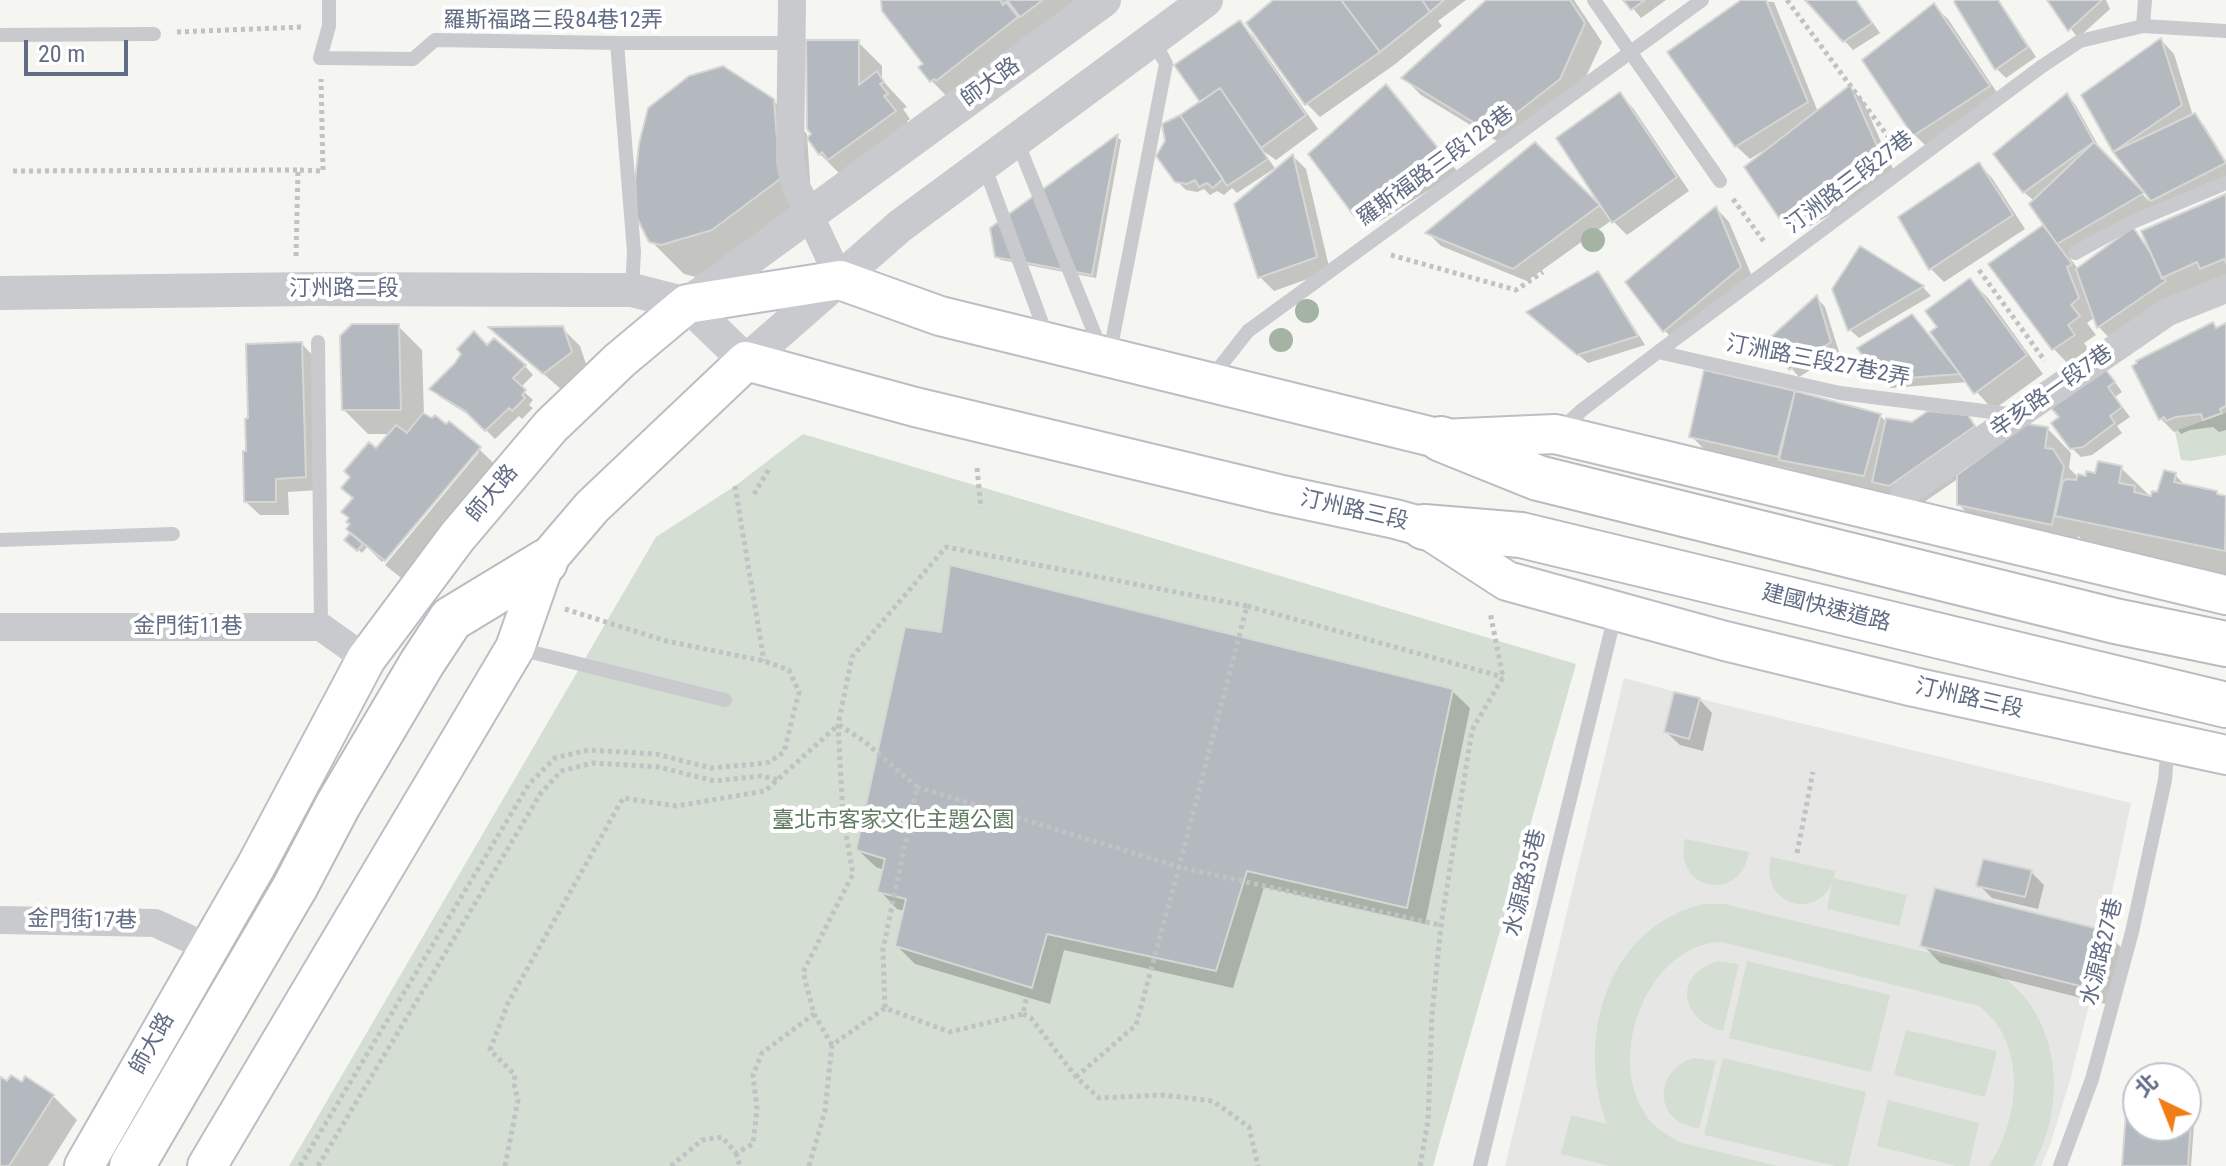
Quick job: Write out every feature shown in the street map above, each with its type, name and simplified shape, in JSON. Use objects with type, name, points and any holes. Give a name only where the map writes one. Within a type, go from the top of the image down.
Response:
[{"type":"highway","points":[[1441,439],[1538,478],[2115,621],[2226,644]]},
{"type":"highway","name":"建國快速道路","points":[[1424,527],[1521,535],[2226,705]]},
{"type":"highway","points":[[132,1166],[422,663],[451,619],[538,580]]},
{"type":"main road","points":[[687,304],[840,280],[940,316],[1441,439],[1555,434],[2226,595]]},
{"type":"main road","name":"師大路","points":[[84,1166],[256,866],[366,659],[457,537],[551,426],[620,360],[687,304]]},
{"type":"main road","points":[[207,1166],[515,648],[538,580],[592,507],[746,361]]},
{"type":"main road","name":"汀州路三段","points":[[746,361],[945,414],[1424,527],[1507,581],[1725,641],[1914,687],[2226,755]]},
{"type":"street","points":[[792,0],[790,162],[795,184],[840,280]]},
{"type":"street","name":"師大路","points":[[687,304],[1104,0]]},
{"type":"street","points":[[746,361],[900,226],[1206,0]]},
{"type":"street","name":"汀州路二段","points":[[0,293],[312,289],[632,290],[687,304]]},
{"type":"street","name":"辛亥路一段7巷","points":[[1897,516],[1905,493],[2062,384],[2168,312],[2226,289]]},
{"type":"street","name":"汀州路三段","points":[[687,304],[746,361]]},
{"type":"street","name":"金門街11巷","points":[[0,627],[321,627]]},
{"type":"street","points":[[321,627],[366,659]]},
{"type":"street","name":"金門街17巷","points":[[0,920],[155,923],[207,947]]},
{"type":"lane","points":[[320,58],[329,26],[329,0]]},
{"type":"lane","points":[[1594,0],[1720,181]]},
{"type":"lane","name":"羅斯福路三段128巷","points":[[1208,382],[1248,331],[1702,0]]},
{"type":"lane","points":[[2143,26],[2145,0]]},
{"type":"lane","name":"汀洲路三段27巷","points":[[1555,434],[1658,352],[2080,41],[2143,26],[2226,31]]},
{"type":"lane","points":[[0,35],[154,34]]},
{"type":"lane","points":[[1106,357],[1166,64],[1153,39]]},
{"type":"lane","name":"羅斯福路三段84巷12弄","points":[[320,58],[413,59],[435,40],[792,43]]},
{"type":"lane","points":[[617,43],[634,252],[632,290]]},
{"type":"lane","points":[[1017,140],[1106,357]]},
{"type":"lane","points":[[984,164],[1049,343]]},
{"type":"lane","points":[[2075,253],[2130,223],[2226,183]]},
{"type":"lane","points":[[318,342],[321,627]]},
{"type":"lane","name":"汀洲路三段27巷2弄","points":[[1658,352],[1840,393],[2018,415]]},
{"type":"lane","points":[[0,540],[173,534]]},
{"type":"lane","name":"水源路35巷","points":[[1480,1166],[1616,611]]},
{"type":"lane","points":[[515,648],[725,700]]},
{"type":"lane","name":"水源路27巷","points":[[2060,1166],[2092,1079],[2132,932],[2165,780],[2168,743]]},
{"type":"path","points":[[1787,0],[1910,166]]},
{"type":"path","points":[[176,32],[329,26]]},
{"type":"path","points":[[13,171],[323,171],[320,58]]},
{"type":"path","points":[[296,265],[298,170]]},
{"type":"path","points":[[1720,181],[1780,263]]},
{"type":"path","points":[[1363,247],[1516,290],[1543,272]]},
{"type":"path","points":[[1979,270],[2062,384]]},
{"type":"path","points":[[977,468],[981,508]]},
{"type":"path","points":[[754,494],[769,469]]},
{"type":"path","points":[[735,486],[764,661]]},
{"type":"path","points":[[809,1166],[825,1111],[832,1045],[814,1014],[803,972],[853,874],[843,817],[838,725],[852,657],[946,547],[1247,606],[1503,677]]},
{"type":"path","points":[[300,1166],[529,784],[555,758],[588,750],[656,754],[711,768],[767,763],[784,752],[799,692],[789,670],[764,661],[666,641],[538,580]]},
{"type":"path","points":[[1076,1077],[1136,1025],[1247,606]]},
{"type":"path","points":[[1420,1166],[1428,1121],[1432,1015],[1441,925],[1472,730],[1503,677],[1489,609]]},
{"type":"path","points":[[505,1166],[518,1100],[515,1075],[490,1050],[508,1003],[623,798],[676,806],[765,791],[838,725]]},
{"type":"path","points":[[838,725],[864,741],[917,787],[1179,867],[1441,925]]},
{"type":"path","points":[[318,1166],[541,793],[561,771],[593,763],[659,767],[714,781],[761,776],[779,780]]},
{"type":"path","points":[[1797,853],[1813,772]]},
{"type":"path","points":[[885,1008],[883,949],[917,787]]},
{"type":"path","points":[[1023,1014],[1027,995]]},
{"type":"path","points":[[885,1008],[950,1032],[1023,1014],[1031,1018],[1076,1077],[1099,1098],[1163,1095],[1213,1101],[1249,1127],[1258,1166]]},
{"type":"path","points":[[832,1045],[885,1008]]},
{"type":"path","points":[[736,1153],[753,1144],[757,1109],[753,1075],[762,1053],[814,1014]]},
{"type":"path","points":[[671,1166],[702,1140],[722,1137],[736,1153],[740,1166]]},
{"type":"shaded area","points":[[1624,678],[2131,803],[2108,912],[2112,913],[2070,1080],[2041,1166],[1505,1166]]},
{"type":"green space","points":[[2226,413],[2226,455],[2181,460],[2175,431]]},
{"type":"green space","name":"臺北市客家文化主題公園","points":[[803,434],[1576,664],[1433,1166],[289,1166],[656,537],[735,486]]},
{"type":"green space","points":[[1685,839],[1749,852],[1743,868],[1734,879],[1722,884],[1710,884],[1698,880],[1689,871],[1684,857]]},
{"type":"green space","points":[[1771,857],[1835,871],[1834,878],[1907,895],[1899,926],[1827,909],[1832,884],[1823,896],[1812,902],[1789,902],[1779,895],[1773,885],[1769,872]]},
{"type":"green space","points":[[1704,904],[1724,904],[1984,966],[2009,982],[2029,1002],[2051,1054],[2054,1082],[2052,1111],[2045,1139],[2033,1166],[1989,1166],[2007,1127],[2014,1083],[2006,1040],[1995,1022],[1979,1006],[1722,942],[1696,947],[1673,961],[1655,981],[1641,1006],[1633,1033],[1630,1061],[1634,1088],[1651,1122],[1676,1140],[1778,1166],[1610,1166],[1561,1154],[1571,1115],[1607,1124],[1598,1091],[1595,1057],[1598,1023],[1607,990],[1622,961],[1643,936],[1671,916]]},
{"type":"green space","points":[[1717,961],[1739,964],[1723,1031],[1698,1018],[1687,998],[1693,977]]},
{"type":"green space","points":[[1747,961],[1890,995],[1871,1072],[1729,1038]]},
{"type":"green space","points":[[1906,1030],[1997,1051],[1985,1097],[1894,1075]]},
{"type":"green space","points":[[1693,1058],[1716,1061],[1699,1129],[1675,1119],[1664,1102],[1670,1075]]},
{"type":"green space","points":[[1723,1058],[1866,1092],[1848,1166],[1835,1166],[1704,1135]]},
{"type":"green space","points":[[1888,1100],[1979,1123],[1969,1166],[1956,1166],[1877,1146]]},
{"type":"building","points":[[881,0],[1000,0],[1003,5],[1006,2],[1018,17],[936,81],[930,82],[918,67],[923,64],[882,11]]},
{"type":"building","points":[[1007,0],[1043,0],[1020,17]]},
{"type":"building","points":[[1273,0],[1341,0],[1380,52],[1305,105],[1246,23]]},
{"type":"building","points":[[1341,0],[1422,0],[1430,12],[1380,52]]},
{"type":"building","points":[[1422,0],[1444,0],[1430,12]]},
{"type":"building","points":[[1486,0],[1570,0],[1585,23],[1560,79],[1491,133],[1401,78]]},
{"type":"building","points":[[1623,0],[1645,0],[1631,10]]},
{"type":"building","points":[[1741,0],[1766,0],[1808,102],[1735,147],[1667,52]]},
{"type":"building","points":[[1805,0],[1856,0],[1872,23],[1843,42]]},
{"type":"building","points":[[1998,0],[2028,47],[1995,70],[1954,2]]},
{"type":"building","points":[[2047,0],[2102,0],[2068,31]]},
{"type":"building","points":[[1934,3],[1990,86],[1913,136],[1862,60]]},
{"type":"building","points":[[1240,20],[1306,115],[1261,148],[1220,88],[1200,102],[1174,65]]},
{"type":"building","points":[[2161,38],[2182,105],[2113,152],[2081,95]]},
{"type":"building","points":[[806,40],[859,40],[859,85],[877,71],[884,82],[880,84],[888,94],[884,96],[896,111],[828,160],[822,152],[819,155],[807,138],[811,134],[807,129]]},
{"type":"building","points":[[723,66],[774,99],[780,179],[712,230],[661,245],[649,242],[637,218],[635,180],[639,144],[648,108],[689,76]]},
{"type":"building","points":[[1386,84],[1446,158],[1354,216],[1308,154]]},
{"type":"building","points":[[1850,85],[1885,164],[1781,221],[1744,167]]},
{"type":"building","points":[[1220,88],[1268,159],[1227,186],[1180,115]]},
{"type":"building","points":[[1620,92],[1677,177],[1612,223],[1556,138]]},
{"type":"building","points":[[2067,93],[2094,142],[2023,193],[1993,154]]},
{"type":"building","points":[[2195,113],[2226,163],[2151,201],[2113,152]]},
{"type":"building","points":[[1180,115],[1223,179],[1213,188],[1207,183],[1199,187],[1195,180],[1187,184],[1175,182],[1156,156],[1165,141],[1162,124]]},
{"type":"building","points":[[1118,134],[1092,275],[995,257],[990,228]]},
{"type":"building","points":[[1535,142],[1600,205],[1513,269],[1425,233]]},
{"type":"building","points":[[2094,142],[2144,193],[2057,244],[2029,204]]},
{"type":"building","points":[[1293,154],[1317,257],[1258,278],[1234,204]]},
{"type":"building","points":[[1979,162],[2013,215],[1929,270],[1898,217]]},
{"type":"building","points":[[2226,194],[2226,263],[2224,259],[2200,269],[2197,262],[2162,278],[2141,231]]},
{"type":"building","points":[[1716,206],[1741,267],[1663,332],[1625,282]]},
{"type":"building","points":[[2043,225],[2072,264],[2067,267],[2079,298],[2071,305],[2080,316],[2068,325],[2075,335],[2052,350],[1988,264]]},
{"type":"building","points":[[2133,227],[2166,281],[2097,328],[2076,269]]},
{"type":"building","points":[[1860,246],[1924,286],[1848,331],[1832,289]]},
{"type":"building","points":[[1598,271],[1638,336],[1577,355],[1526,312]]},
{"type":"building","points":[[1970,278],[2027,355],[1974,394],[1930,332],[1937,327],[1925,311]]},
{"type":"building","points":[[1817,295],[1831,342],[1789,370],[1772,336]]},
{"type":"building","points":[[1912,314],[1960,374],[1880,380],[1857,348]]},
{"type":"building","points":[[2213,322],[2216,328],[2226,323],[2226,406],[2220,409],[2222,413],[2203,420],[2201,414],[2159,420],[2132,366],[2136,361]]},
{"type":"building","points":[[352,324],[399,324],[401,410],[342,410],[340,336]]},
{"type":"building","points":[[563,326],[572,352],[543,374],[488,327]]},
{"type":"building","points":[[474,331],[487,345],[494,338],[526,365],[513,378],[526,390],[522,395],[525,398],[512,411],[509,408],[485,431],[465,411],[429,389],[455,363],[461,354],[457,349]]},
{"type":"building","points":[[302,342],[306,477],[276,479],[276,502],[244,502],[243,451],[246,451],[245,419],[248,418],[246,344]]},
{"type":"building","points":[[1704,370],[1795,391],[1778,457],[1689,437]]},
{"type":"building","points":[[2106,370],[2115,382],[2108,387],[2122,407],[2110,416],[2115,423],[2083,447],[2070,449],[2051,423],[2059,417],[2051,408]]},
{"type":"building","points":[[1795,391],[1881,414],[1864,476],[1779,460]]},
{"type":"building","points":[[1928,411],[1968,415],[1975,426],[1889,486],[1872,482],[1886,418],[1912,422]]},
{"type":"building","points":[[423,413],[432,418],[435,415],[446,424],[449,421],[481,447],[385,561],[346,529],[350,524],[346,522],[349,518],[341,512],[353,498],[341,488],[350,477],[344,471],[369,442],[376,448],[396,425],[407,433]]},
{"type":"building","points":[[2027,424],[2048,427],[2045,448],[2053,449],[2064,466],[2052,525],[1957,505],[1957,475]]},
{"type":"building","points":[[2098,461],[2122,466],[2119,483],[2135,486],[2134,492],[2151,496],[2152,491],[2157,492],[2164,470],[2176,473],[2174,482],[2217,491],[2217,494],[2226,496],[2225,551],[2055,516],[2063,481],[2076,480],[2078,474],[2086,476],[2086,471],[2095,473]]},
{"type":"building","points":[[350,533],[363,544],[357,551],[344,540]]},
{"type":"building","points":[[950,565],[1453,689],[1407,908],[1247,871],[1216,971],[1047,934],[1032,988],[895,946],[906,899],[877,892],[885,859],[856,850],[905,627],[941,632]]},
{"type":"building","points":[[1674,692],[1700,698],[1689,739],[1664,732]]},
{"type":"building","points":[[1983,859],[2032,870],[2025,897],[1976,886]]},
{"type":"building","points":[[1935,888],[2107,931],[2092,989],[1920,946]]},
{"type":"building","points":[[11,1075],[22,1082],[25,1076],[54,1095],[9,1166],[0,1166],[0,1079],[7,1081]]},
{"type":"building","points":[[2124,1142],[2190,1142],[2188,1166],[2122,1166]]}]
